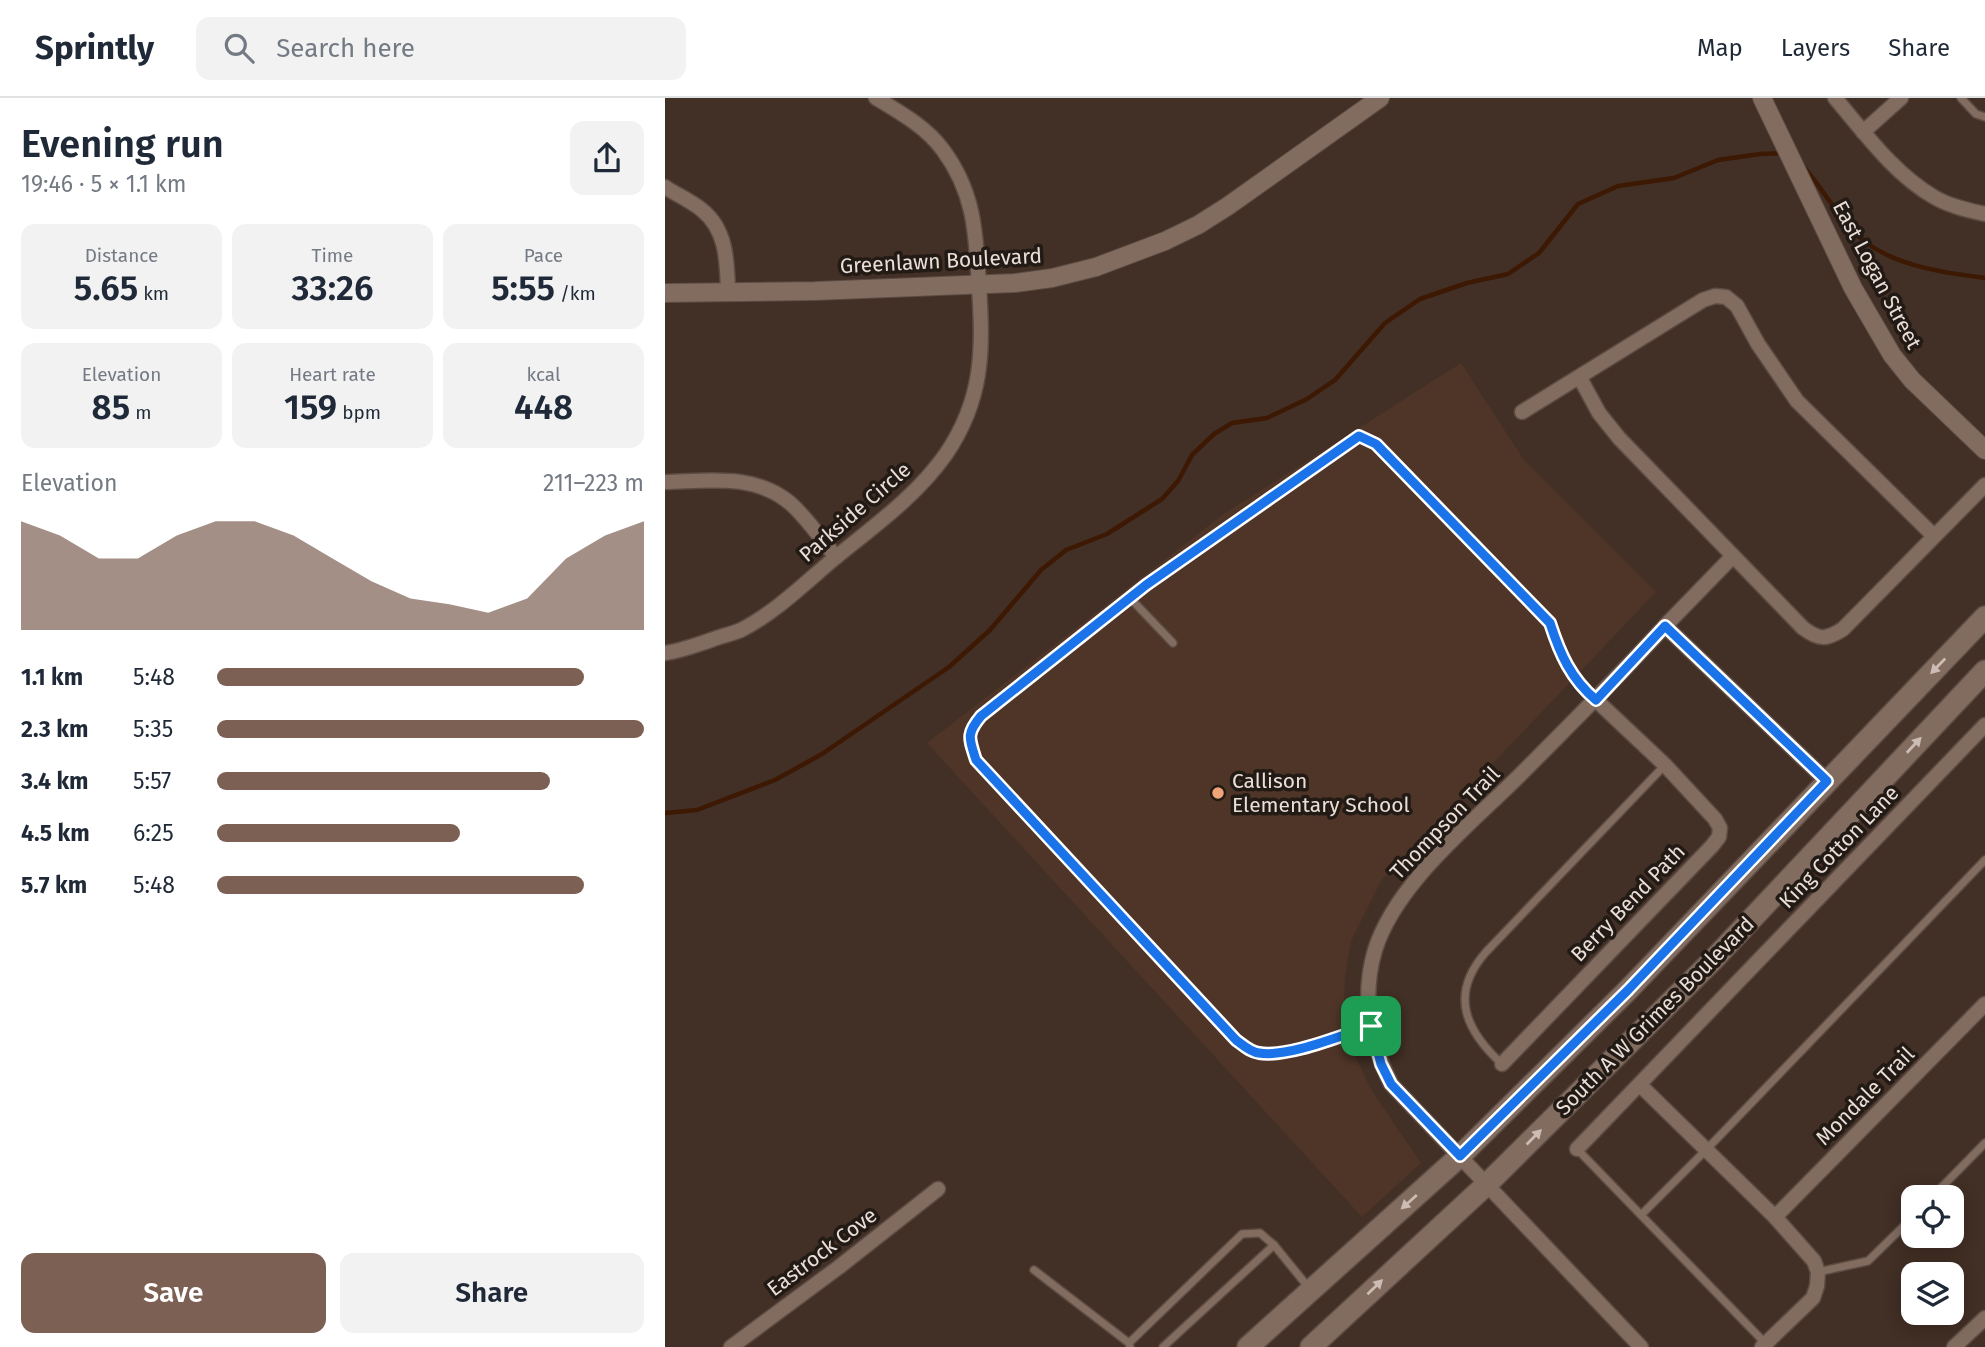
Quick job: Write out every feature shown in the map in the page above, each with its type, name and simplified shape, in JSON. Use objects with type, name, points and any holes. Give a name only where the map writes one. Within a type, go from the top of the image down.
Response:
[{"type":"main road","name":"South A W Grimes Boulevard","points":[[1248,1347],[1460,1156],[1628,990],[1985,617]]},
{"type":"main road","name":"South A W Grimes Boulevard","points":[[1311,1347],[1486,1185],[1713,960],[1985,671]]},
{"type":"street","name":"Parkside Circle","points":[[665,653],[739,631],[771,611],[914,491],[940,462],[960,430],[970,406],[980,369],[983,333],[979,253],[973,209],[959,176],[931,135],[914,121],[876,98]]},
{"type":"street","name":"Greenlawn Boulevard","points":[[665,293],[815,291],[979,284],[1052,278],[1096,267],[1165,241],[1228,206],[1380,98]]},
{"type":"street","points":[[1835,98],[1902,173],[1934,197],[1985,214]]},
{"type":"street","points":[[1863,132],[1901,98]]},
{"type":"street","name":"East Logan Street","points":[[1764,103],[1853,288],[1892,355],[1912,380],[1985,450]]},
{"type":"street","points":[[665,187],[702,210],[721,235],[727,254],[728,291]]},
{"type":"street","points":[[1522,412],[1703,300],[1715,296],[1726,297],[1737,306],[1758,344],[1797,401],[1934,536]]},
{"type":"street","points":[[1580,378],[1599,413],[1619,438],[1803,628],[1817,638],[1829,638],[1843,629],[1985,485]]},
{"type":"street","points":[[665,482],[735,480],[773,492],[797,510],[836,557]]},
{"type":"street","name":"Thompson Trail","points":[[1641,1347],[1391,1084],[1381,1064],[1371,1026],[1368,993],[1370,972],[1375,950],[1391,913],[1418,877],[1596,700],[1733,556]]},
{"type":"street","points":[[1665,626],[1827,781]]},
{"type":"street","points":[[1596,700],[1665,765]]},
{"type":"street","name":"King Cotton Lane","points":[[1577,1149],[1985,725]]},
{"type":"street","name":"Berry Bend Path","points":[[1502,1064],[1719,836],[1720,828],[1715,819],[1665,765]]},
{"type":"street","name":"Mondale Trail","points":[[1775,1217],[1985,1004]]},
{"type":"street","points":[[1640,1085],[1775,1217],[1805,1249],[1818,1272],[1817,1286],[1812,1297],[1764,1345]]},
{"type":"street","name":"Eastrock Cove","points":[[731,1347],[938,1189]]},
{"type":"street","points":[[1954,1347],[1985,1318]]},
{"type":"lane","points":[[1961,98],[1976,114],[1985,117]]},
{"type":"lane","points":[[1371,1026],[1282,1053],[1257,1053],[1246,1048],[976,760],[969,737],[972,726],[981,716],[1131,598],[1359,436],[1376,444],[1550,623],[1561,656],[1580,686],[1596,700]]},
{"type":"lane","points":[[1131,598],[1173,643]]},
{"type":"lane","points":[[1502,1064],[1484,1047],[1470,1025],[1464,998],[1470,974],[1486,952],[1665,765]]},
{"type":"lane","points":[[1641,1214],[1985,860]]},
{"type":"lane","points":[[1944,1185],[1985,1143]]},
{"type":"lane","points":[[1577,1149],[1764,1345]]},
{"type":"lane","points":[[1818,1272],[1868,1261],[1901,1229]]},
{"type":"lane","points":[[1034,1270],[1130,1345],[1242,1234],[1260,1233],[1312,1291]]},
{"type":"lane","points":[[1163,1347],[1273,1245]]},
{"type":"shaded area","name":"Callison Elementary School","points":[[1461,363],[1524,460],[1656,592],[1381,881],[1351,941],[1345,976],[1344,1007],[1355,1056],[1372,1091],[1421,1163],[1362,1217],[927,743],[1225,513]]},
{"type":"waterway","points":[[665,813],[697,810],[775,780],[822,754],[949,667],[990,630],[1041,570],[1066,550],[1107,534],[1162,499],[1178,481],[1192,455],[1214,434],[1232,423],[1267,418],[1307,399],[1335,380],[1385,323],[1420,299],[1467,283],[1508,274],[1539,253],[1578,204],[1618,186],[1674,178],[1718,160],[1785,153]]},
{"type":"waterway","points":[[1802,165],[1840,216],[1867,243],[1894,258],[1924,268],[1985,278]]},
{"type":"place","name":"Callison Elementary School","points":[[1218,793]]},
{"type":"route","points":[[1359,436],[1376,444],[1550,623],[1561,656],[1580,686],[1596,700],[1665,626],[1827,781],[1628,990],[1460,1156],[1391,1084],[1381,1064],[1371,1026],[1282,1053],[1257,1053],[1246,1048],[976,760],[969,737],[972,726],[981,716],[1146,585],[1359,436]]}]
